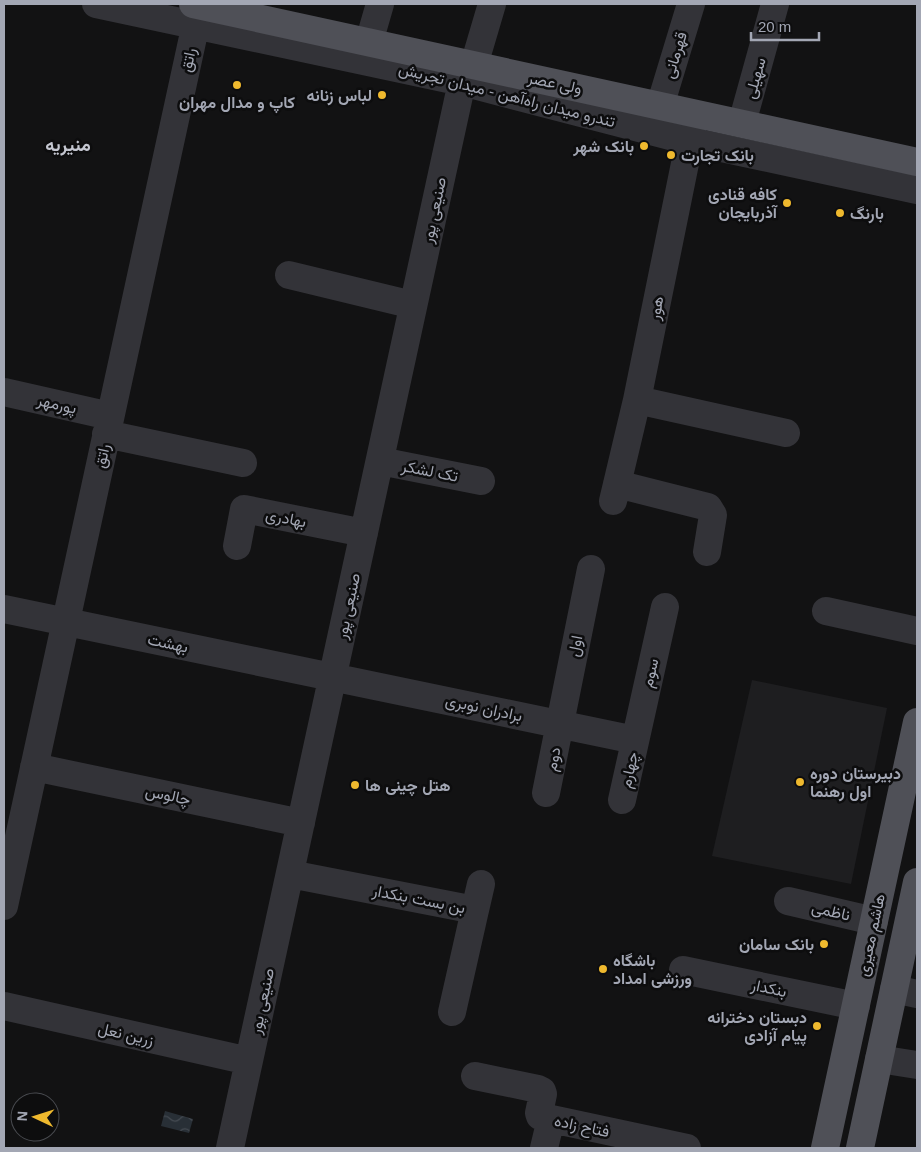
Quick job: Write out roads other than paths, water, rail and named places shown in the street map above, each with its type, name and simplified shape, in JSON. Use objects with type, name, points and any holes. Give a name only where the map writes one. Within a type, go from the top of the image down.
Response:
[{"type":"main road","name":"ولی عصر","points":[[196,11],[250,10],[467,70],[660,106],[917,162]]},
{"type":"main road","name":"هاشم معیری","points":[[825,1148],[917,722]]},
{"type":"main road","name":"هاشم معیری","points":[[860,1148],[879,1058],[906,991],[917,882]]},
{"type":"street","name":"تندرو میدان راه‌آهن - میدان تجریش","points":[[96,4],[196,11],[467,70],[690,141],[917,190]]},
{"type":"street","points":[[369,42],[380,4]]},
{"type":"street","name":"صنیعی پور","points":[[230,1148],[467,70],[492,4]]},
{"type":"street","name":"قهرمانی","points":[[660,106],[691,4]]},
{"type":"street","name":"سهیلی","points":[[742,124],[775,4]]},
{"type":"street","name":"راتق","points":[[4,906],[11,840],[34,767],[196,11]]},
{"type":"street","name":"هور","points":[[696,114],[637,400],[615,493],[708,506],[713,515],[708,552]]},
{"type":"street","points":[[289,275],[414,305]]},
{"type":"street","name":"پورمهر","points":[[4,392],[108,425],[243,463]]},
{"type":"street","points":[[637,400],[786,433]]},
{"type":"street","name":"تک لشکر","points":[[380,461],[481,481]]},
{"type":"street","name":"بهادری","points":[[237,546],[244,509],[364,534]]},
{"type":"street","name":"اول","points":[[560,724],[591,569]]},
{"type":"street","name":"سوم","points":[[635,740],[665,607]]},
{"type":"street","name":"بهشت","points":[[4,608],[333,677]]},
{"type":"street","points":[[826,611],[917,631]]},
{"type":"street","name":"برادران نوبری","points":[[333,677],[635,740]]},
{"type":"street","name":"دوم","points":[[546,794],[560,724]]},
{"type":"street","name":"چهارم","points":[[622,800],[635,740]]},
{"type":"street","name":"چالوس","points":[[34,767],[301,823]]},
{"type":"street","name":"بن بست بنکدار","points":[[290,874],[478,897],[452,1012]]},
{"type":"street","name":"ناظمی","points":[[788,900],[874,921]]},
{"type":"street","name":"بنکدار","points":[[683,970],[856,1006]]},
{"type":"street","name":"زرین نعل","points":[[4,1006],[249,1061]]},
{"type":"street","points":[[879,1058],[917,1065]]},
{"type":"street","name":"فتاح زاده","points":[[475,1076],[542,1091],[540,1116],[687,1148]]},
{"type":"street","points":[[544,1148],[551,1119]]},
{"type":"water","points":[[165,1111],[193,1119],[189,1133],[161,1126]]},
{"type":"place","name":"کاپ و مدال مهران","points":[[237,85]]},
{"type":"place","name":"لباس زنانه","points":[[382,95]]},
{"type":"place","name":"بانک شهر","points":[[644,146]]},
{"type":"place","name":"بانک تجارت","points":[[671,155]]},
{"type":"place","name":"کافه قنادی آذربایجان","points":[[787,203]]},
{"type":"place","name":"بارنگ","points":[[840,213]]},
{"type":"place","name":"دبیرستان دوره اول رهنما","points":[[800,782]]},
{"type":"place","name":"هتل چینی ها","points":[[355,785]]},
{"type":"place","name":"بانک سامان","points":[[824,944]]},
{"type":"place","name":"باشگاه ورزشی امداد","points":[[603,969]]},
{"type":"place","name":"دبستان دخترانه پیام آزادی","points":[[817,1026]]},
{"type":"district","name":"منیریه","points":[[68,145]]}]
